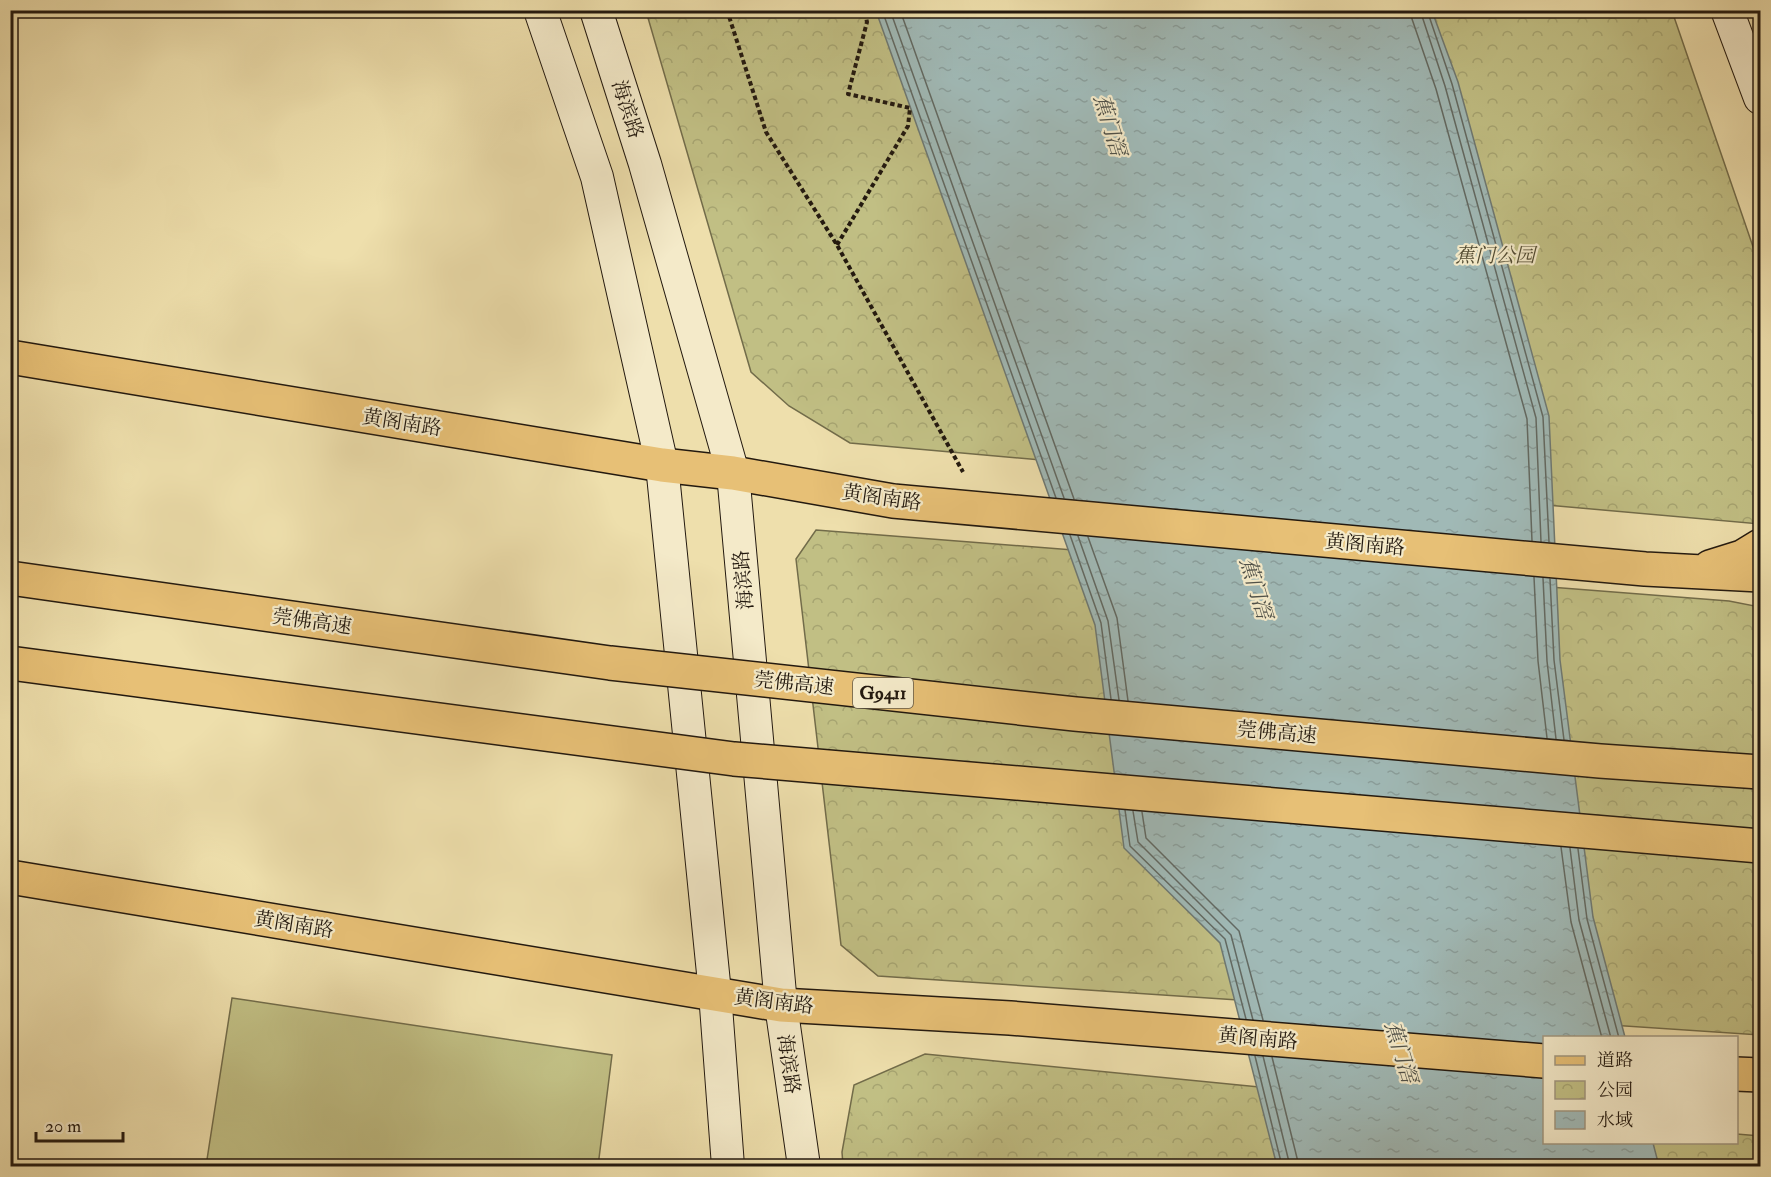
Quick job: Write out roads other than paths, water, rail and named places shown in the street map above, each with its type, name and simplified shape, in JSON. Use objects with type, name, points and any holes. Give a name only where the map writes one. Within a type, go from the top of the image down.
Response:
[{"type":"main road","name":"黄阁南路","points":[[10,357],[662,465],[734,473],[893,501],[1645,569],[1761,575]]},
{"type":"main road","points":[[1693,572],[1742,557],[1761,546]]},
{"type":"main road","name":"莞佛高速","points":[[10,578],[646,667],[1075,714],[1600,761],[1761,771]]},
{"type":"main road","points":[[10,663],[734,759],[1761,846]]},
{"type":"main road","name":"黄阁南路","points":[[10,877],[781,1005],[1010,1018],[1543,1060]]},
{"type":"main road","points":[[1738,1074],[1761,1075]]},
{"type":"street","points":[[540,10],[597,177],[662,465],[716,993],[728,1167]]},
{"type":"street","name":"海滨路","points":[[596,10],[645,164],[734,473],[781,1005],[804,1167]]},
{"type":"street","points":[[1727,10],[1761,98]]},
{"type":"water","name":"蕉门滘","points":[[876,11],[1432,11],[1458,82],[1549,416],[1560,660],[1593,917],[1625,1036],[1543,1036],[1543,1144],[1653,1144],[1659,1166],[1277,1166],[1220,943],[1124,848],[1095,625]]},
{"type":"park label","name":"蕉门公园","points":[[1495,255]]}]
